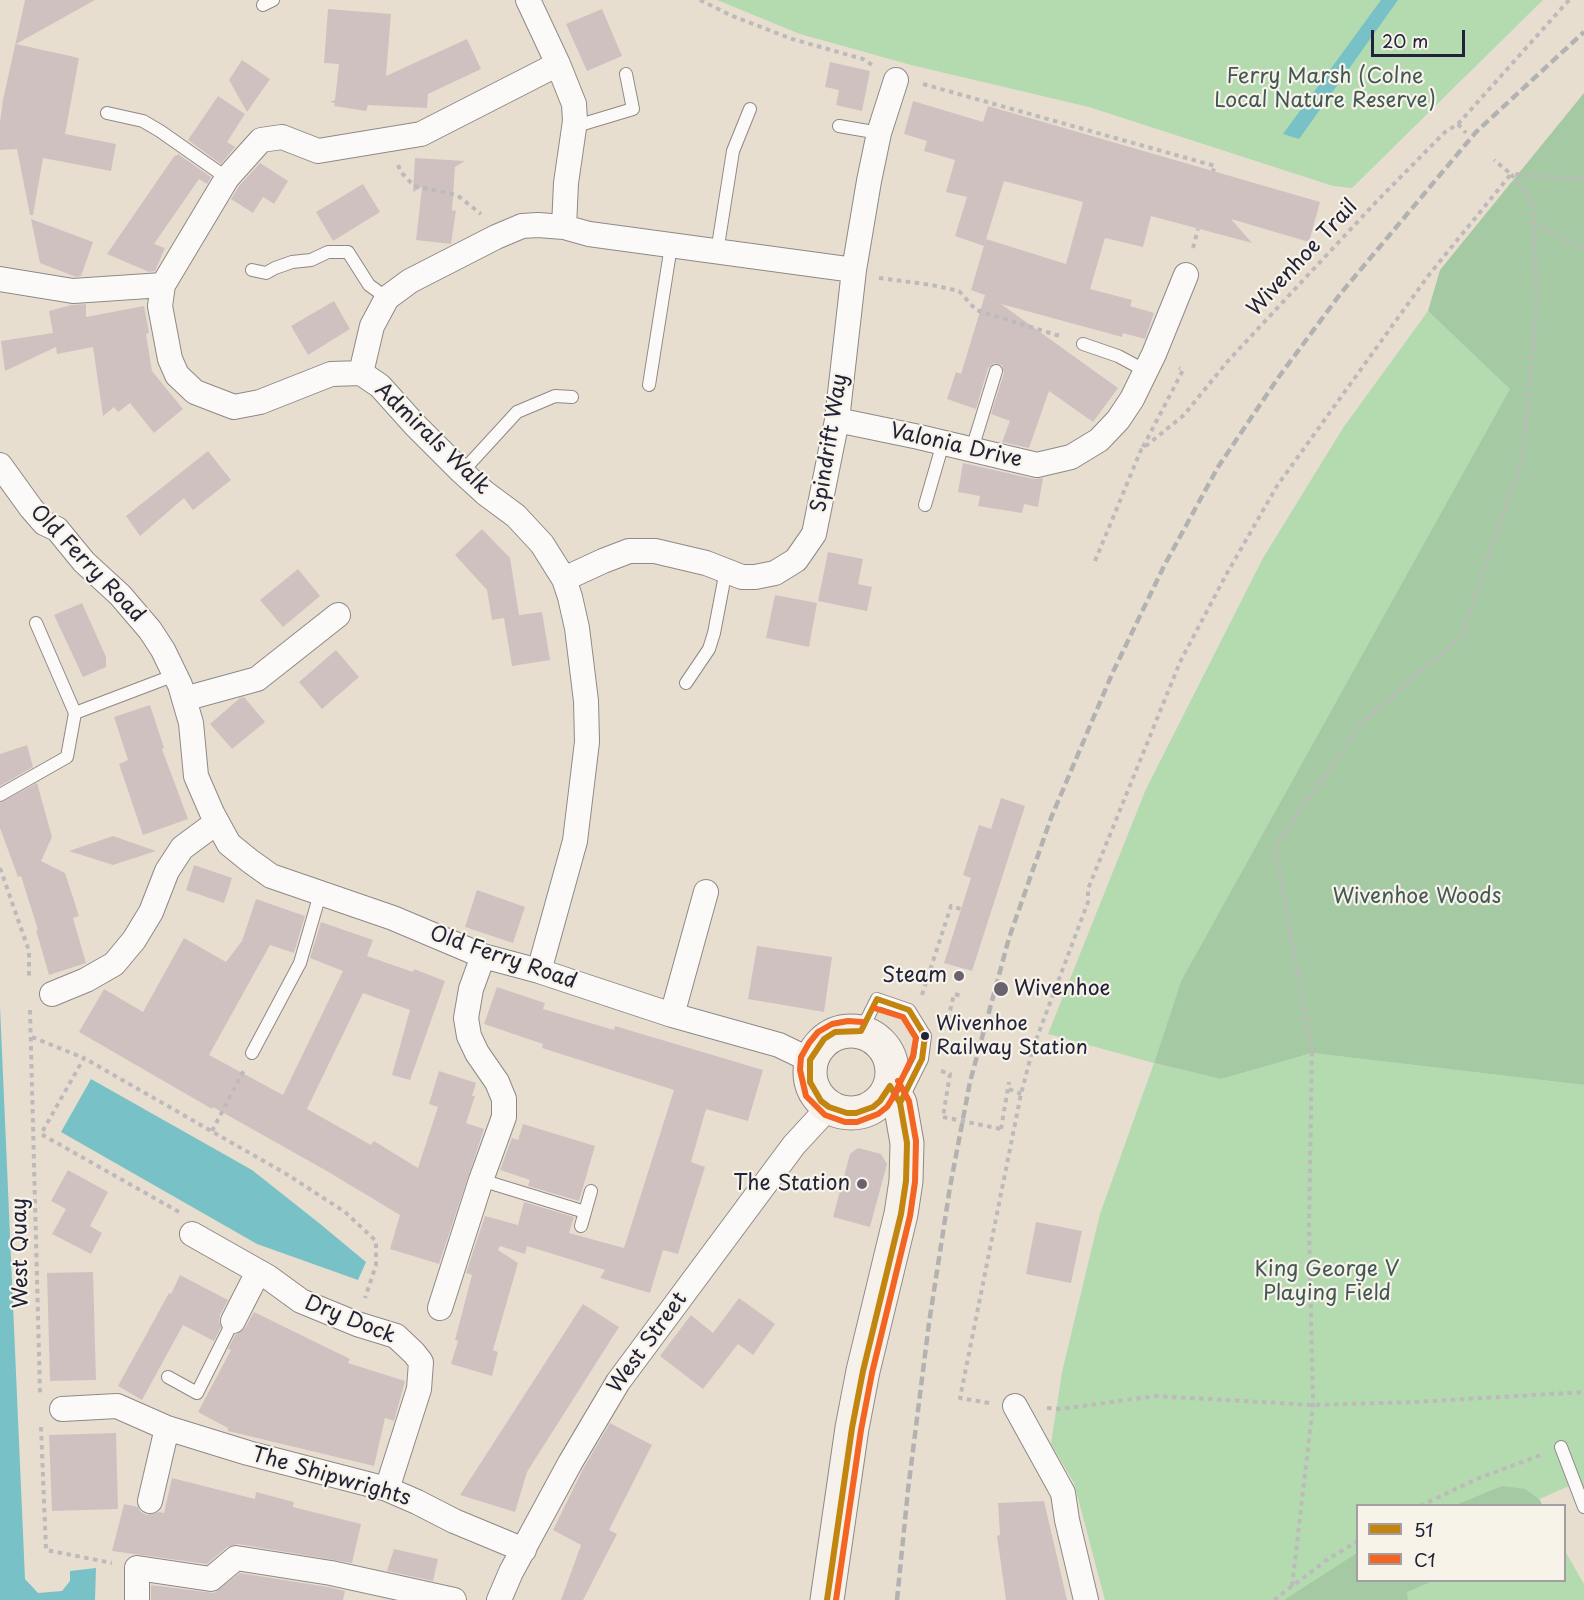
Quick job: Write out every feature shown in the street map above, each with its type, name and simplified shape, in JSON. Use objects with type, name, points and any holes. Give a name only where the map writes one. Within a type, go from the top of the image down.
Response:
[{"type":"main road","points":[[827,1600],[852,1428],[863,1371],[901,1214],[906,1180],[907,1143],[895,1094],[890,1058],[884,1046],[861,1031],[836,1032],[824,1039],[810,1060],[810,1082],[814,1092],[829,1107],[847,1113],[865,1111],[895,1094]]},
{"type":"street","points":[[528,0],[574,104],[564,227]]},
{"type":"street","points":[[360,372],[331,374],[260,402],[234,407],[195,392],[177,375],[170,359],[160,306],[163,285],[227,178],[261,140],[282,137],[318,151],[421,134],[558,64]]},
{"type":"street","name":"Spindrift Way","points":[[564,579],[629,551],[655,552],[706,563],[741,577],[755,577],[775,573],[796,560],[814,534],[837,420],[854,273],[879,133],[896,80]]},
{"type":"street","name":"Admirals Walk","points":[[540,971],[575,841],[587,742],[586,701],[577,628],[564,579],[542,544],[516,516],[462,472],[380,386],[360,372],[372,326],[387,298],[410,281],[510,230],[538,225],[564,227],[589,234],[854,273]]},
{"type":"street","name":"Valonia Drive","points":[[837,420],[1037,465],[1071,457],[1100,440],[1118,420],[1132,399],[1172,315],[1186,275]]},
{"type":"street","points":[[0,279],[73,291],[163,285]]},
{"type":"street","name":"Old Ferry Road","points":[[0,465],[44,523],[57,529],[84,562],[120,595],[150,630],[175,675],[184,699],[191,723],[196,776],[229,844],[250,861],[271,876],[393,918],[483,956],[540,971],[672,1014],[779,1045],[810,1060]]},
{"type":"street","points":[[184,699],[256,679],[338,615]]},
{"type":"street","points":[[52,994],[86,980],[114,964],[134,940],[151,912],[167,871],[182,848],[217,822]]},
{"type":"street","points":[[672,1014],[706,892]]},
{"type":"street","points":[[440,1308],[504,1117],[504,1099],[497,1082],[477,1053],[469,1036],[466,1018],[471,989],[483,956]]},
{"type":"street","name":"West Street","points":[[499,1600],[570,1463],[618,1382],[794,1145],[829,1107]]},
{"type":"street","name":"Dry Dock","points":[[192,1233],[258,1272],[301,1301],[357,1324],[396,1336],[421,1362],[419,1389],[387,1490]]},
{"type":"street","points":[[233,1322],[258,1272]]},
{"type":"street","name":"The Shipwrights","points":[[62,1409],[117,1406],[167,1428],[248,1453],[387,1490],[524,1550]]},
{"type":"street","points":[[1015,1406],[1063,1493],[1086,1600]]},
{"type":"street","points":[[150,1501],[167,1428]]},
{"type":"street","points":[[137,1600],[137,1568],[211,1579],[236,1558],[331,1573],[454,1600]]},
{"type":"lane","points":[[573,127],[633,109],[626,74]]},
{"type":"lane","points":[[717,252],[733,152],[750,109]]},
{"type":"lane","points":[[107,113],[143,121],[227,178]]},
{"type":"lane","points":[[840,126],[879,133]]},
{"type":"lane","points":[[649,385],[671,246]]},
{"type":"lane","points":[[252,270],[266,273],[292,262],[311,260],[328,252],[348,252],[369,285],[387,298]]},
{"type":"lane","points":[[1083,344],[1118,356],[1146,371]]},
{"type":"lane","points":[[972,449],[996,371]]},
{"type":"lane","points":[[462,472],[517,412],[555,396],[573,397]]},
{"type":"lane","points":[[926,505],[943,444]]},
{"type":"lane","points":[[686,683],[709,649],[726,570]]},
{"type":"lane","points":[[0,795],[67,757],[75,713],[36,623]]},
{"type":"lane","points":[[75,713],[175,675]]},
{"type":"lane","points":[[252,1053],[300,963],[320,894]]},
{"type":"lane","points":[[861,1031],[877,999],[909,1010],[925,1036],[922,1059],[895,1094]]},
{"type":"lane","points":[[481,1180],[585,1212]]},
{"type":"lane","points":[[581,1226],[591,1191]]},
{"type":"lane","points":[[168,1377],[197,1393],[233,1322]]},
{"type":"lane","points":[[1562,1447],[1584,1507]]},
{"type":"path","points":[[700,0],[730,15],[782,35],[863,59],[896,80],[911,81],[1215,166],[1213,171]]},
{"type":"path","name":"Wivenhoe Trail","points":[[1095,561],[1141,450],[1184,415],[1227,362],[1445,132],[1458,124],[1569,0]]},
{"type":"path","points":[[1458,124],[1466,133]]},
{"type":"path","points":[[1292,1586],[1313,1405],[1309,1225],[1312,1053],[1275,848],[1360,724],[1461,637],[1523,456],[1537,301],[1532,201],[1511,174],[1494,160]]},
{"type":"path","points":[[1511,174],[1584,179]]},
{"type":"path","points":[[986,1403],[960,1398],[1021,1094],[1033,1048],[1088,902],[1088,889],[1180,662],[1277,486],[1428,276],[1511,174]]},
{"type":"path","points":[[426,188],[457,195]]},
{"type":"path","points":[[1533,223],[1584,249]]},
{"type":"path","points":[[854,273],[959,291],[976,310],[1083,344]]},
{"type":"path","points":[[0,868],[29,951],[29,986]]},
{"type":"path","points":[[921,998],[951,906],[961,909]]},
{"type":"path","points":[[946,1029],[954,994],[963,996]]},
{"type":"path","name":"West Quay","points":[[30,1008],[40,1398]]},
{"type":"path","points":[[32,1037],[84,1058],[288,1175],[345,1212],[376,1241],[376,1265],[357,1324]]},
{"type":"path","points":[[212,1131],[252,1053]]},
{"type":"path","points":[[41,1134],[84,1058]]},
{"type":"path","points":[[937,1070],[950,1074],[943,1116],[1001,1129],[1009,1082]]},
{"type":"path","points":[[1009,1089],[1021,1094]]},
{"type":"path","points":[[33,1134],[41,1134],[182,1213],[192,1233]]},
{"type":"path","points":[[1015,1406],[1060,1409],[1156,1396],[1313,1405],[1416,1402],[1584,1392]]},
{"type":"path","points":[[40,1422],[46,1550],[137,1568]]},
{"type":"path","points":[[1424,1504],[1479,1478],[1562,1447]]},
{"type":"path","points":[[1274,1600],[1329,1559],[1356,1542]]},
{"type":"green space","name":"Ferry Marsh (Colne Local Nature Reserve)","points":[[717,0],[1543,0],[1352,188],[1333,186],[1089,107],[911,65],[800,34]]},
{"type":"green space","name":"Wivenhoe Woods","points":[[1584,93],[1584,1085],[1312,1053],[1221,1079],[1154,1063],[1181,981],[1510,389],[1428,311],[1440,270]]},
{"type":"green space","points":[[1428,311],[1511,389],[1181,981],[1154,1063],[1048,1034],[1146,789],[1263,558],[1343,428]]},
{"type":"green space","name":"King George V Playing Field","points":[[1312,1053],[1584,1085],[1584,1494],[1578,1482],[1528,1504],[1356,1504],[1356,1571],[1283,1600],[1105,1600],[1074,1483],[1051,1444],[1062,1372],[1100,1214],[1154,1063],[1221,1079]]},
{"type":"green space","points":[[1502,1486],[1525,1489],[1540,1500],[1542,1504],[1458,1504]]},
{"type":"green space","points":[[1566,1553],[1584,1584],[1584,1600],[1408,1600],[1406,1592],[1431,1582],[1566,1582]]},
{"type":"green space","points":[[1356,1554],[1356,1582],[1431,1582],[1407,1592],[1408,1600],[1284,1600]]},
{"type":"water","points":[[1381,0],[1398,0],[1299,139],[1283,134]]},
{"type":"water","points":[[0,1006],[25,1579],[38,1593],[62,1591],[70,1581],[70,1571],[96,1568],[95,1600],[0,1600]]},
{"type":"water","points":[[91,1079],[252,1170],[366,1262],[358,1280],[257,1244],[61,1132]]},
{"type":"building","points":[[25,0],[95,0],[16,44],[79,58],[65,134],[116,144],[111,171],[43,158],[33,215],[30,215],[17,149],[0,150],[3,100]]},
{"type":"building","points":[[328,9],[391,14],[386,76],[467,39],[481,69],[428,94],[427,108],[368,105],[366,111],[334,106],[335,103],[330,102],[335,100],[339,64],[324,63]]},
{"type":"building","points":[[602,9],[622,56],[587,71],[566,24]]},
{"type":"building","points":[[242,60],[270,79],[247,112],[229,80]]},
{"type":"building","points":[[830,62],[870,71],[862,111],[836,105],[839,90],[825,87]]},
{"type":"building","points":[[218,96],[245,114],[227,142],[235,147],[221,164],[188,140]]},
{"type":"building","points":[[913,101],[983,122],[988,106],[1320,202],[1309,242],[1231,219],[1252,243],[1151,216],[1143,247],[1105,238],[1090,289],[1132,300],[1130,306],[1154,313],[1145,339],[1123,333],[1122,337],[1001,304],[1118,388],[1093,422],[1049,391],[1029,448],[1002,442],[1010,421],[991,414],[1004,373],[1002,365],[994,363],[988,368],[976,409],[947,399],[956,372],[961,374],[985,295],[971,290],[984,246],[955,236],[967,197],[946,192],[955,160],[924,151],[927,141],[904,134]],"holes":[[[1004,181],[1083,202],[1066,264],[986,239]]]},
{"type":"building","points":[[178,154],[211,177],[207,184],[199,179],[154,244],[165,248],[155,271],[149,272],[107,254],[175,155]]},
{"type":"building","points":[[415,158],[465,161],[455,167],[452,211],[456,210],[451,244],[416,240],[422,187],[413,192]]},
{"type":"building","points":[[260,163],[288,181],[274,204],[263,197],[253,213],[231,199],[239,186]]},
{"type":"building","points":[[363,184],[380,212],[333,241],[316,212]]},
{"type":"building","points":[[31,219],[93,242],[81,276],[76,277],[40,263]]},
{"type":"building","points":[[334,301],[350,329],[308,355],[291,326]]},
{"type":"building","points":[[86,304],[86,317],[144,306],[152,371],[183,409],[154,433],[130,403],[118,412],[114,407],[103,416],[93,347],[57,354],[56,347],[5,371],[1,341],[53,333],[49,311],[71,305]]},
{"type":"building","points":[[208,451],[231,480],[193,510],[184,498],[140,536],[126,516]]},
{"type":"building","points":[[963,463],[1034,479],[1043,478],[1038,507],[1024,504],[1022,513],[978,506],[980,496],[958,492]]},
{"type":"building","points":[[482,529],[510,558],[519,615],[512,616],[542,612],[550,660],[512,666],[504,618],[492,620],[487,590],[455,555]]},
{"type":"building","points":[[828,552],[863,559],[858,584],[872,587],[867,611],[818,601]]},
{"type":"building","points":[[298,569],[320,596],[283,627],[260,600]]},
{"type":"building","points":[[775,595],[817,603],[809,647],[766,638]]},
{"type":"building","points":[[82,603],[106,657],[106,667],[83,677],[54,615]]},
{"type":"building","points":[[336,650],[359,677],[322,709],[299,682]]},
{"type":"building","points":[[244,697],[265,722],[232,749],[210,724]]},
{"type":"building","points":[[150,705],[164,748],[162,749],[188,819],[143,835],[119,764],[128,760],[114,717]]},
{"type":"building","points":[[27,745],[33,767],[0,786],[0,754]]},
{"type":"building","points":[[37,783],[52,837],[41,861],[65,873],[79,916],[73,918],[86,963],[49,975],[21,876],[18,877],[0,828],[0,803]]},
{"type":"building","points":[[1001,798],[1025,806],[972,971],[944,963],[971,878],[963,875],[979,825],[991,829]]},
{"type":"building","points":[[113,836],[156,851],[113,865],[69,851]]},
{"type":"building","points":[[194,865],[232,878],[224,903],[186,890]]},
{"type":"building","points":[[477,890],[525,907],[513,943],[465,927]]},
{"type":"building","points":[[256,899],[305,916],[294,953],[270,945],[209,1055],[283,1095],[343,971],[310,958],[321,922],[373,940],[367,956],[413,972],[414,969],[445,981],[410,1080],[392,1075],[410,1010],[363,993],[307,1109],[371,1145],[374,1141],[418,1168],[438,1107],[429,1104],[439,1071],[476,1083],[472,1096],[475,1096],[466,1123],[484,1129],[439,1264],[390,1249],[400,1215],[325,1170],[213,1107],[212,1109],[79,1032],[104,989],[143,1012],[184,938],[226,962],[242,941]]},
{"type":"building","points":[[757,946],[832,957],[824,1012],[748,999]]},
{"type":"building","points":[[497,987],[545,1003],[543,1009],[614,1030],[615,1026],[763,1070],[748,1121],[706,1109],[691,1162],[705,1167],[678,1254],[663,1250],[650,1293],[600,1278],[605,1270],[527,1246],[525,1254],[500,1246],[498,1250],[518,1263],[493,1350],[498,1352],[492,1376],[451,1364],[472,1275],[466,1273],[485,1216],[518,1225],[524,1202],[574,1217],[569,1233],[624,1248],[674,1090],[542,1048],[543,1044],[484,1024]]},
{"type":"building","points":[[523,1124],[595,1146],[579,1201],[528,1186],[530,1180],[500,1170],[512,1138],[518,1140]]},
{"type":"building","name":"The Station","points":[[858,1148],[881,1154],[887,1164],[870,1227],[833,1217],[850,1154]]},
{"type":"building","points":[[68,1170],[108,1192],[90,1226],[102,1233],[91,1254],[52,1234],[66,1209],[51,1201]]},
{"type":"building","points":[[1036,1222],[1082,1231],[1071,1283],[1026,1274]]},
{"type":"building","points":[[93,1272],[96,1380],[50,1381],[47,1273]]},
{"type":"building","points":[[180,1275],[228,1300],[220,1315],[221,1327],[214,1341],[183,1325],[142,1400],[118,1386]]},
{"type":"building","points":[[739,1298],[775,1324],[753,1355],[738,1344],[703,1389],[660,1356],[691,1315],[713,1333]]},
{"type":"building","points":[[583,1304],[619,1327],[527,1472],[515,1512],[460,1495]]},
{"type":"building","points":[[254,1312],[350,1359],[348,1363],[405,1381],[394,1421],[385,1418],[374,1466],[228,1431],[228,1428],[198,1412],[231,1350],[228,1349],[235,1335],[245,1328]]},
{"type":"building","points":[[610,1423],[652,1445],[609,1530],[617,1534],[583,1600],[561,1600],[581,1545],[553,1530],[583,1469]]},
{"type":"building","points":[[116,1433],[118,1509],[52,1511],[49,1435]]},
{"type":"building","points":[[172,1478],[255,1499],[256,1492],[294,1502],[293,1507],[361,1524],[352,1563],[238,1544],[227,1547],[207,1564],[112,1551],[124,1504],[138,1507],[147,1515],[164,1513]]},
{"type":"building","points":[[1044,1501],[1067,1600],[1006,1600],[997,1536],[1000,1535],[998,1503]]},
{"type":"building","points":[[394,1549],[438,1559],[433,1581],[387,1571]]},
{"type":"building","points":[[240,1573],[345,1591],[343,1600],[151,1600],[151,1585],[214,1593]]},
{"type":"railway","points":[[897,1600],[929,1323],[950,1187],[970,1082],[1009,938],[1051,818],[1112,674],[1164,566],[1218,467],[1278,378],[1341,293],[1476,132],[1584,32]]},
{"type":"transit line","name":"51","points":[[890,1086],[873,1107],[856,1113],[847,1113],[829,1107],[821,1101],[810,1082],[810,1060],[824,1039],[835,1032],[861,1031],[877,999],[909,1010],[925,1036],[922,1059],[900,1103]]},
{"type":"transit line","name":"C1","points":[[874,1008],[903,1017],[916,1038],[913,1056],[892,1099]]},
{"type":"transit line","name":"C1","points":[[862,1022],[848,1021],[832,1024],[818,1032],[809,1043],[801,1057],[800,1070],[806,1096],[825,1115],[845,1122],[857,1122],[878,1114],[887,1107],[897,1091]]},
{"type":"transit line","name":"C1","points":[[836,1600],[861,1430],[872,1373],[910,1216],[915,1182],[916,1141],[909,1101],[898,1081]]},
{"type":"transit line","name":"51","points":[[827,1600],[852,1428],[863,1371],[901,1214],[906,1181],[907,1143],[900,1103],[890,1086]]},
{"type":"place","name":"Steam","points":[[959,976]]},
{"type":"place","name":"Wivenhoe","points":[[1001,989]]},
{"type":"place","name":"Wivenhoe Railway Station","points":[[925,1036]]},
{"type":"place","name":"The Station","points":[[862,1184]]}]
